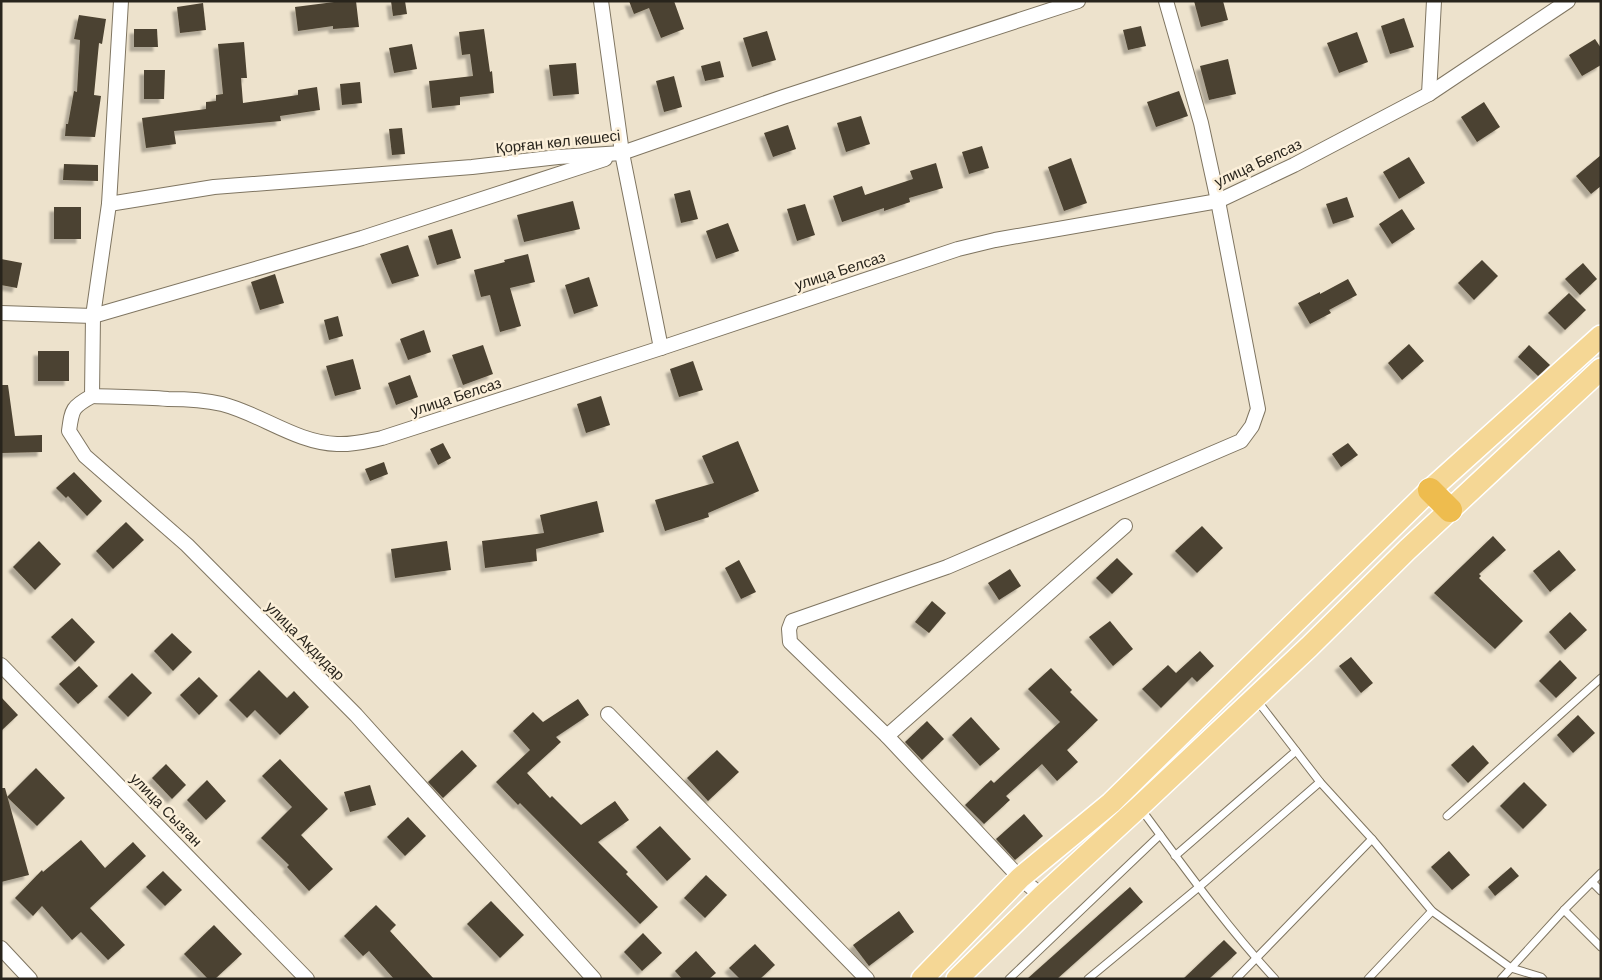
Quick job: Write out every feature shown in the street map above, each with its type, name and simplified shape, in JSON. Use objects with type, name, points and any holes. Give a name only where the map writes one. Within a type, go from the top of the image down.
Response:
[{"type":"highway","points":[[1430,490],[1450,510]]},
{"type":"main road","points":[[922,979],[1020,878],[1111,803],[1430,490],[1601,336]]},
{"type":"main road","points":[[956,979],[1308,647],[1407,550],[1601,370]]},
{"type":"street","points":[[92,396],[94,316],[109,204],[121,1]]},
{"type":"street","points":[[601,1],[622,153],[661,348]]},
{"type":"street","name":"Қорған көл көшесі","points":[[109,204],[214,187],[472,167],[558,156],[622,153],[783,97],[1078,1]]},
{"type":"street","points":[[1042,896],[1020,878],[887,736],[790,642],[788,629],[792,621],[956,563],[1241,441],[1252,426],[1258,409],[1218,200],[1202,123],[1166,1]]},
{"type":"street","points":[[1428,94],[1434,1]]},
{"type":"street","name":"улица Белсаз","points":[[92,396],[189,399],[220,404],[246,411],[304,438],[320,442],[337,444],[360,443],[382,438],[958,249],[995,240],[1218,200],[1294,165],[1428,94],[1568,1]]},
{"type":"street","points":[[1,313],[94,316],[362,238],[622,153]]},
{"type":"street","name":"улица Акдидар","points":[[92,396],[77,404],[71,414],[68,431],[85,456],[187,545],[356,716],[594,979]]},
{"type":"street","points":[[887,736],[1125,526]]},
{"type":"street","name":"улица Сызган","points":[[1,665],[307,979]]},
{"type":"street","points":[[608,714],[867,979]]},
{"type":"street","points":[[1,948],[30,979]]},
{"type":"lane","points":[[1447,816],[1601,678]]},
{"type":"lane","points":[[1254,697],[1320,782],[1372,839],[1432,911],[1511,968],[1543,979]]},
{"type":"lane","points":[[1175,856],[1296,751]]},
{"type":"lane","points":[[1088,979],[1199,887],[1320,782]]},
{"type":"lane","points":[[1139,807],[1199,887],[1256,959],[1275,979]]},
{"type":"lane","points":[[1009,979],[1160,835]]},
{"type":"lane","points":[[1236,979],[1372,839]]},
{"type":"lane","points":[[1501,979],[1564,910],[1601,873]]},
{"type":"lane","points":[[1592,882],[1601,891]]},
{"type":"lane","points":[[1564,910],[1601,947]]},
{"type":"lane","points":[[1368,979],[1432,911]]},
{"type":"building","points":[[356,1],[359,27],[333,29],[333,26],[298,31],[295,7]]},
{"type":"building","points":[[391,1],[405,1],[407,14],[393,16]]},
{"type":"building","points":[[629,1],[674,1],[684,29],[661,38],[649,8],[634,14]]},
{"type":"building","points":[[1194,1],[1223,1],[1228,20],[1201,27]]},
{"type":"building","points":[[203,3],[206,30],[180,33],[177,7]]},
{"type":"building","points":[[79,15],[106,19],[102,44],[99,43],[94,95],[101,96],[95,137],[65,136],[74,91],[77,92],[80,40],[74,39]]},
{"type":"building","points":[[1404,18],[1414,47],[1390,54],[1381,26]]},
{"type":"building","points":[[1141,26],[1146,46],[1128,50],[1123,30]]},
{"type":"building","points":[[134,29],[157,29],[158,47],[134,47]]},
{"type":"building","points":[[484,29],[494,93],[460,97],[460,105],[432,108],[429,81],[473,76],[470,54],[462,55],[459,32]]},
{"type":"building","points":[[767,31],[776,60],[752,67],[743,38]]},
{"type":"building","points":[[1357,32],[1368,62],[1339,73],[1327,43]]},
{"type":"building","points":[[1595,39],[1601,48],[1601,65],[1582,76],[1569,55]]},
{"type":"building","points":[[244,42],[247,78],[241,78],[243,103],[298,95],[298,90],[317,87],[320,110],[280,116],[281,121],[174,131],[176,144],[146,148],[142,118],[206,109],[206,102],[216,101],[216,95],[223,94],[218,44]]},
{"type":"building","points":[[412,44],[417,69],[394,73],[389,48]]},
{"type":"building","points":[[1228,59],[1236,94],[1209,100],[1200,66]]},
{"type":"building","points":[[720,61],[724,77],[705,81],[701,66]]},
{"type":"building","points":[[576,63],[579,94],[553,96],[549,65]]},
{"type":"building","points":[[144,70],[165,70],[164,99],[144,99]]},
{"type":"building","points":[[674,76],[682,107],[664,112],[656,81]]},
{"type":"building","points":[[360,82],[362,103],[342,105],[340,84]]},
{"type":"building","points":[[1179,91],[1188,116],[1156,127],[1147,102]]},
{"type":"building","points":[[1484,102],[1500,127],[1477,142],[1461,117]]},
{"type":"building","points":[[861,116],[870,144],[846,152],[837,123]]},
{"type":"building","points":[[788,125],[796,149],[773,157],[764,133]]},
{"type":"building","points":[[402,128],[405,154],[392,155],[389,129]]},
{"type":"building","points":[[982,146],[989,168],[969,174],[962,152]]},
{"type":"building","points":[[1601,155],[1601,186],[1591,194],[1576,176]]},
{"type":"building","points":[[1409,157],[1425,183],[1399,199],[1383,172]]},
{"type":"building","points":[[1071,158],[1087,203],[1064,211],[1048,167]]},
{"type":"building","points":[[936,163],[943,188],[909,198],[910,202],[884,211],[884,208],[842,222],[833,196],[862,186],[865,195],[913,179],[910,171]]},
{"type":"building","points":[[64,164],[98,165],[98,181],[63,180]]},
{"type":"building","points":[[690,190],[698,219],[681,223],[674,194]]},
{"type":"building","points":[[1347,197],[1354,217],[1333,224],[1326,204]]},
{"type":"building","points":[[573,201],[580,229],[524,242],[517,215]]},
{"type":"building","points":[[805,204],[815,235],[797,241],[787,209]]},
{"type":"building","points":[[54,207],[81,207],[81,239],[54,239]]},
{"type":"building","points":[[1402,209],[1415,229],[1392,244],[1379,224]]},
{"type":"building","points":[[728,223],[739,251],[716,259],[706,231]]},
{"type":"building","points":[[452,229],[461,258],[437,265],[428,236]]},
{"type":"building","points":[[408,245],[419,276],[392,284],[380,254]]},
{"type":"building","points":[[528,254],[535,282],[510,288],[521,326],[500,332],[490,295],[481,297],[474,270]]},
{"type":"building","points":[[1,259],[22,263],[17,288],[1,285]]},
{"type":"building","points":[[1482,260],[1498,276],[1474,300],[1458,283]]},
{"type":"building","points":[[1583,263],[1597,279],[1580,295],[1565,279]]},
{"type":"building","points":[[275,274],[284,303],[260,310],[251,282]]},
{"type":"building","points":[[589,277],[598,306],[574,314],[565,285]]},
{"type":"building","points":[[1348,279],[1357,295],[1329,310],[1331,313],[1310,324],[1298,303]]},
{"type":"building","points":[[1569,293],[1586,310],[1565,330],[1548,313]]},
{"type":"building","points":[[338,316],[343,336],[329,340],[324,320]]},
{"type":"building","points":[[424,330],[431,352],[408,360],[400,339]]},
{"type":"building","points":[[1409,344],[1424,361],[1402,380],[1388,363]]},
{"type":"building","points":[[483,345],[493,374],[463,385],[452,355]]},
{"type":"building","points":[[1529,345],[1550,365],[1538,376],[1518,357]]},
{"type":"building","points":[[38,351],[69,351],[69,381],[38,381]]},
{"type":"building","points":[[353,359],[361,389],[335,396],[326,366]]},
{"type":"building","points":[[693,361],[703,390],[679,397],[670,369]]},
{"type":"building","points":[[410,375],[418,397],[396,405],[388,383]]},
{"type":"building","points":[[1,385],[8,385],[15,436],[42,435],[42,452],[1,453]]},
{"type":"building","points":[[601,396],[610,425],[586,433],[577,404]]},
{"type":"building","points":[[738,441],[759,491],[708,513],[709,517],[665,531],[655,500],[714,483],[702,456]]},
{"type":"building","points":[[443,443],[451,458],[438,465],[430,449]]},
{"type":"building","points":[[1348,443],[1358,455],[1341,467],[1332,454]]},
{"type":"building","points":[[384,462],[388,474],[370,481],[365,469]]},
{"type":"building","points":[[74,472],[102,501],[87,516],[68,496],[66,498],[56,488]]},
{"type":"building","points":[[597,501],[604,532],[536,549],[537,561],[485,568],[482,541],[544,533],[540,515]]},
{"type":"building","points":[[126,522],[144,540],[113,569],[96,551]]},
{"type":"building","points":[[1202,526],[1223,548],[1197,573],[1175,551]]},
{"type":"building","points":[[1493,536],[1506,550],[1479,574],[1481,576],[1479,578],[1523,621],[1495,649],[1434,593]]},
{"type":"building","points":[[39,541],[61,564],[35,590],[13,567]]},
{"type":"building","points":[[447,541],[451,570],[395,578],[391,549]]},
{"type":"building","points":[[1559,550],[1576,570],[1550,592],[1533,571]]},
{"type":"building","points":[[1117,558],[1133,574],[1112,594],[1096,578]]},
{"type":"building","points":[[739,560],[756,592],[741,599],[725,568]]},
{"type":"building","points":[[1010,569],[1021,586],[999,600],[988,583]]},
{"type":"building","points":[[932,601],[946,613],[929,633],[915,622]]},
{"type":"building","points":[[1570,612],[1587,630],[1565,650],[1549,632]]},
{"type":"building","points":[[72,618],[95,642],[75,662],[51,637]]},
{"type":"building","points":[[1110,621],[1133,649],[1113,666],[1089,637]]},
{"type":"building","points":[[172,633],[192,652],[173,671],[154,651]]},
{"type":"building","points":[[1200,651],[1214,666],[1197,682],[1192,677],[1161,708],[1142,689],[1168,665],[1176,673]]},
{"type":"building","points":[[1351,657],[1373,683],[1361,693],[1339,666]]},
{"type":"building","points":[[1560,660],[1577,678],[1556,698],[1539,681]]},
{"type":"building","points":[[79,666],[98,686],[78,704],[59,684]]},
{"type":"building","points":[[1051,668],[1072,690],[1070,692],[1098,720],[1067,750],[1078,762],[1057,781],[1042,764],[1006,796],[1010,800],[984,824],[965,805],[991,780],[994,783],[1060,722],[1028,689]]},
{"type":"building","points":[[259,670],[287,698],[294,691],[309,707],[280,735],[255,710],[247,718],[229,700]]},
{"type":"building","points":[[132,673],[152,693],[128,717],[108,697]]},
{"type":"building","points":[[199,677],[218,696],[199,715],[180,695]]},
{"type":"building","points":[[1,697],[18,715],[1,731]]},
{"type":"building","points":[[578,699],[589,715],[556,737],[561,742],[527,773],[550,798],[552,796],[581,825],[615,801],[629,820],[598,842],[628,872],[626,874],[658,907],[640,924],[520,803],[518,805],[496,782],[530,750],[513,731],[533,712],[543,722]]},
{"type":"building","points":[[1578,715],[1595,733],[1573,753],[1557,735]]},
{"type":"building","points":[[971,717],[1000,749],[980,766],[952,735]]},
{"type":"building","points":[[927,721],[944,739],[922,760],[905,742]]},
{"type":"building","points":[[1473,745],[1489,763],[1468,783],[1451,765]]},
{"type":"building","points":[[462,750],[477,766],[443,798],[428,782]]},
{"type":"building","points":[[717,750],[739,772],[708,801],[687,778]]},
{"type":"building","points":[[280,759],[328,809],[301,835],[333,869],[309,891],[287,867],[289,865],[261,838],[292,807],[262,776]]},
{"type":"building","points":[[166,764],[186,785],[172,799],[152,778]]},
{"type":"building","points":[[36,768],[65,798],[37,826],[7,797]]},
{"type":"building","points":[[207,780],[226,801],[206,820],[187,800]]},
{"type":"building","points":[[1524,782],[1547,805],[1523,829],[1500,806]]},
{"type":"building","points":[[370,785],[376,805],[350,812],[344,792]]},
{"type":"building","points":[[1,788],[5,788],[29,875],[1,882]]},
{"type":"building","points":[[1024,814],[1043,836],[1015,860],[996,839]]},
{"type":"building","points":[[408,817],[426,836],[405,856],[387,837]]},
{"type":"building","points":[[660,826],[691,859],[667,881],[636,847]]},
{"type":"building","points":[[81,840],[105,868],[133,842],[146,856],[90,908],[125,945],[108,960],[81,932],[72,940],[42,906],[33,916],[15,898],[42,870],[43,872]]},
{"type":"building","points":[[1449,851],[1470,875],[1452,890],[1431,867]]},
{"type":"building","points":[[1511,867],[1519,876],[1495,896],[1488,887]]},
{"type":"building","points":[[163,871],[182,890],[165,906],[146,887]]},
{"type":"building","points":[[706,875],[727,895],[705,918],[684,898]]},
{"type":"building","points":[[1130,887],[1143,902],[1057,979],[1027,979]]},
{"type":"building","points":[[491,901],[524,935],[500,958],[467,924]]},
{"type":"building","points":[[376,905],[396,925],[390,931],[434,979],[394,979],[369,951],[363,956],[344,936]]},
{"type":"building","points":[[899,911],[914,932],[869,966],[853,945]]},
{"type":"building","points":[[214,925],[242,954],[215,979],[208,979],[184,954]]},
{"type":"building","points":[[643,933],[662,953],[642,971],[624,952]]},
{"type":"building","points":[[1224,940],[1237,953],[1209,979],[1183,979]]},
{"type":"building","points":[[755,944],[775,965],[760,979],[740,979],[729,968]]},
{"type":"building","points":[[696,951],[716,973],[709,979],[682,979],[675,971]]}]
